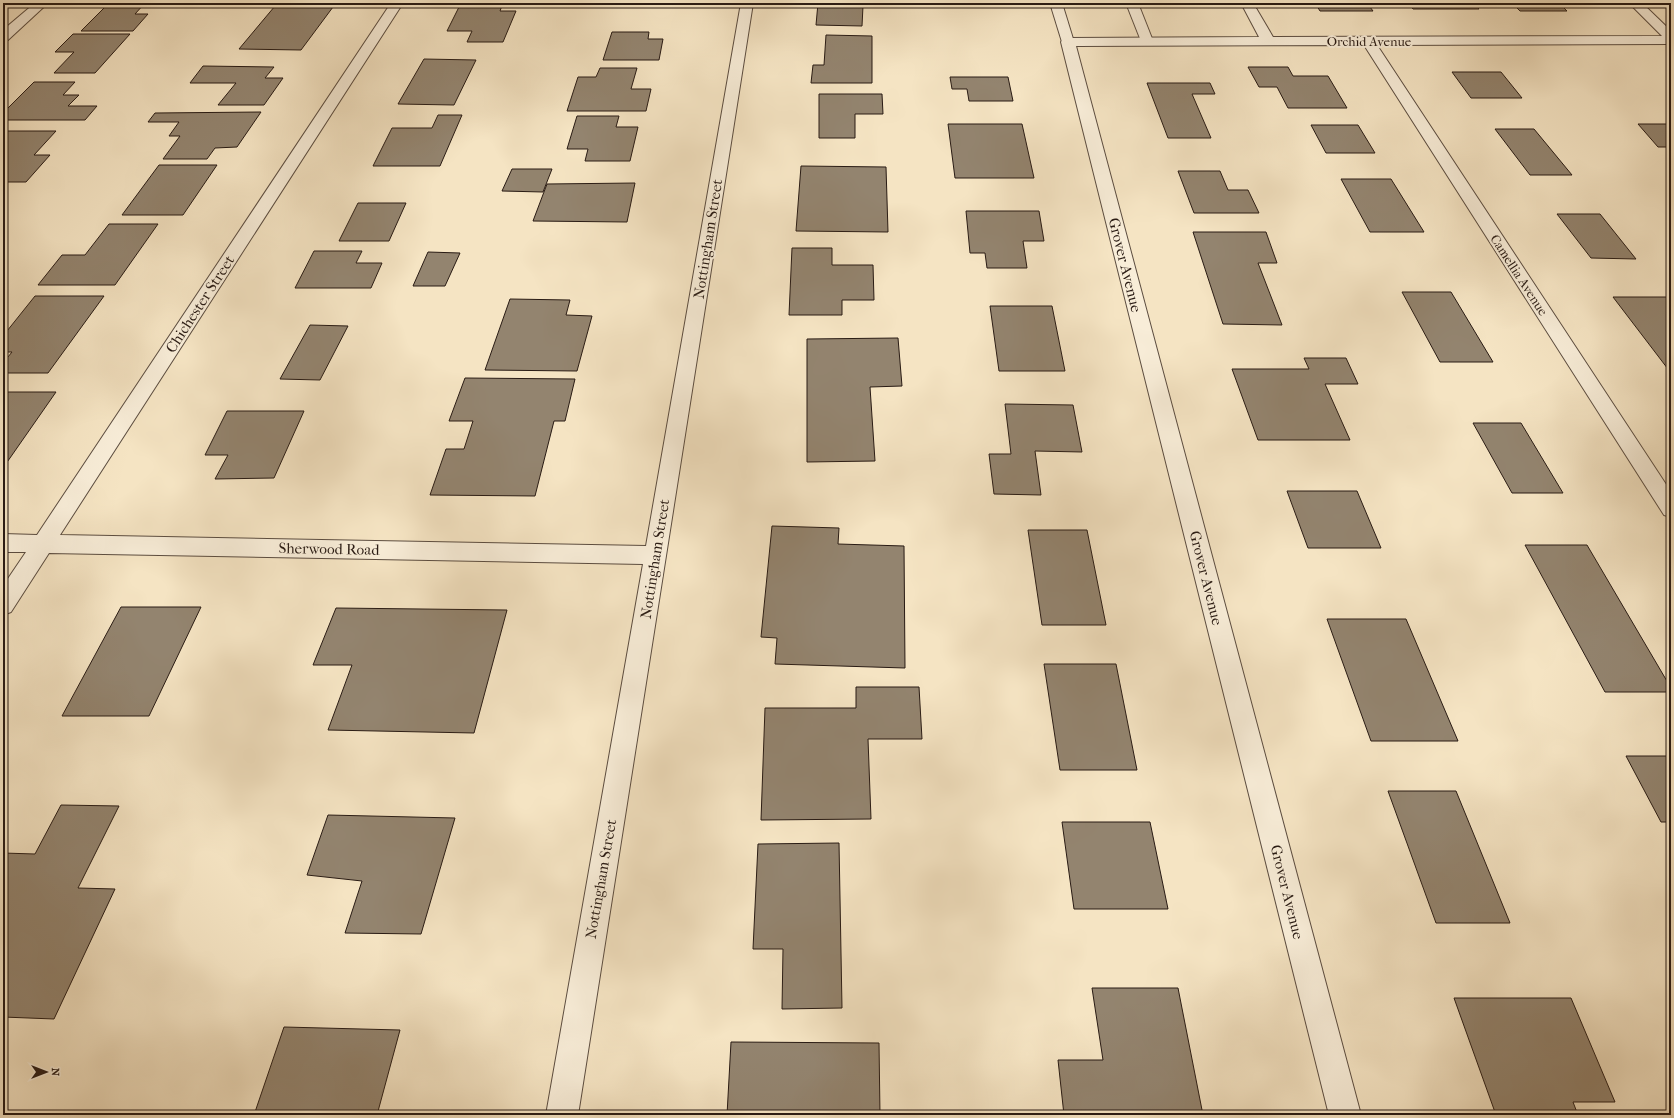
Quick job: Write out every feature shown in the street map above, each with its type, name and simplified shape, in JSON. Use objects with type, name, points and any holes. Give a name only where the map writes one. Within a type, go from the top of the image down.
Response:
[{"type":"street","points":[[3,38],[42,3]]},
{"type":"street","name":"Chichester Street","points":[[3,604],[398,3]]},
{"type":"street","name":"Nottingham Street","points":[[562,1115],[747,3]]},
{"type":"street","points":[[1247,3],[1268,41]]},
{"type":"street","points":[[1635,3],[1671,39]]},
{"type":"street","name":"Orchid Avenue","points":[[1068,42],[1671,39]]},
{"type":"street","name":"Camellia Avenue","points":[[1368,41],[1671,509]]},
{"type":"street","name":"Grover Avenue","points":[[1068,42],[1344,1115]]},
{"type":"street","name":"Sherwood Road","points":[[3,543],[656,555]]},
{"type":"lane","points":[[1056,3],[1068,42]]},
{"type":"lane","points":[[1132,3],[1147,41]]},
{"type":"building","points":[[109,3],[145,3],[135,14],[148,14],[133,31],[81,31]]},
{"type":"building","points":[[461,3],[503,3],[500,11],[516,11],[503,42],[467,42],[472,31],[447,31]]},
{"type":"building","points":[[818,3],[896,3],[896,6],[863,6],[862,26],[816,25]]},
{"type":"building","points":[[1315,3],[1367,3],[1373,11],[1320,11]]},
{"type":"building","points":[[1408,3],[1473,3],[1479,9],[1413,9]]},
{"type":"building","points":[[1512,3],[1559,3],[1567,11],[1520,11]]},
{"type":"building","points":[[275,6],[333,7],[301,50],[239,49]]},
{"type":"building","points":[[612,32],[649,32],[648,39],[663,39],[659,60],[603,60]]},
{"type":"building","points":[[73,34],[130,34],[95,73],[54,73],[74,52],[55,52]]},
{"type":"building","points":[[826,35],[872,36],[872,83],[811,83],[813,65],[824,65]]},
{"type":"building","points":[[424,59],[476,60],[454,105],[398,104]]},
{"type":"building","points":[[203,66],[274,67],[265,78],[283,78],[264,105],[218,105],[236,83],[190,83]]},
{"type":"building","points":[[1248,67],[1288,67],[1293,76],[1328,76],[1347,108],[1288,108],[1277,87],[1259,87]]},
{"type":"building","points":[[600,68],[637,68],[631,89],[651,89],[646,111],[567,111],[578,77],[596,77]]},
{"type":"building","points":[[1452,72],[1501,72],[1522,98],[1471,98]]},
{"type":"building","points":[[950,77],[1008,77],[1013,101],[969,101],[967,89],[952,89]]},
{"type":"building","points":[[34,82],[75,82],[63,95],[79,95],[68,106],[97,106],[85,120],[3,120],[3,113]]},
{"type":"building","points":[[1147,83],[1210,83],[1215,94],[1192,94],[1211,138],[1168,138]]},
{"type":"building","points":[[819,94],[882,94],[883,114],[855,114],[855,138],[819,138]]},
{"type":"building","points":[[261,112],[237,147],[215,148],[207,159],[163,159],[180,136],[169,136],[179,122],[148,122],[155,113]]},
{"type":"building","points":[[438,115],[462,115],[440,166],[373,166],[392,128],[432,128]]},
{"type":"building","points":[[577,116],[619,116],[616,127],[638,127],[630,161],[585,161],[588,149],[567,149]]},
{"type":"building","points":[[948,124],[1022,124],[1034,178],[955,178]]},
{"type":"building","points":[[1638,124],[1671,124],[1671,147],[1658,147]]},
{"type":"building","points":[[1311,125],[1358,125],[1375,153],[1326,153]]},
{"type":"building","points":[[1495,129],[1534,129],[1572,175],[1530,175]]},
{"type":"building","points":[[3,131],[56,131],[34,155],[50,155],[26,182],[3,182]]},
{"type":"building","points":[[159,165],[217,165],[183,215],[122,215]]},
{"type":"building","points":[[801,166],[886,167],[888,232],[796,231]]},
{"type":"building","points":[[512,169],[552,169],[543,192],[502,191]]},
{"type":"building","points":[[1178,171],[1220,171],[1228,190],[1248,190],[1259,213],[1194,213]]},
{"type":"building","points":[[1341,179],[1391,179],[1424,232],[1370,232]]},
{"type":"building","points":[[635,183],[627,222],[533,221],[547,184]]},
{"type":"building","points":[[358,203],[406,203],[389,241],[339,241]]},
{"type":"building","points":[[966,211],[1039,211],[1044,241],[1023,241],[1027,268],[987,268],[985,253],[970,253]]},
{"type":"building","points":[[1557,214],[1600,214],[1636,259],[1591,258]]},
{"type":"building","points":[[109,224],[158,224],[115,285],[38,285],[62,255],[85,255]]},
{"type":"building","points":[[1193,232],[1266,232],[1277,263],[1258,263],[1282,325],[1223,324]]},
{"type":"building","points":[[792,248],[832,248],[832,265],[873,265],[874,300],[842,300],[842,315],[789,315]]},
{"type":"building","points":[[314,251],[362,251],[356,263],[382,263],[371,288],[295,288]]},
{"type":"building","points":[[428,252],[460,253],[445,286],[413,286]]},
{"type":"building","points":[[1402,292],[1451,292],[1493,362],[1440,362]]},
{"type":"building","points":[[35,296],[104,296],[48,373],[3,373],[3,363],[12,352],[3,352],[3,336]]},
{"type":"building","points":[[1613,297],[1667,297],[1671,302],[1671,373]]},
{"type":"building","points":[[510,299],[570,300],[566,315],[592,316],[577,371],[485,370]]},
{"type":"building","points":[[990,306],[1052,306],[1065,371],[999,371]]},
{"type":"building","points":[[310,325],[348,326],[320,380],[280,379]]},
{"type":"building","points":[[898,338],[902,386],[870,387],[875,461],[807,462],[807,339]]},
{"type":"building","points":[[1304,358],[1346,358],[1358,384],[1325,384],[1350,440],[1258,440],[1232,369],[1309,369]]},
{"type":"building","points":[[465,378],[575,379],[565,421],[554,421],[535,496],[430,495],[446,449],[464,449],[473,421],[449,421]]},
{"type":"building","points":[[3,392],[56,392],[3,468]]},
{"type":"building","points":[[1005,404],[1073,405],[1082,452],[1035,451],[1041,495],[994,494],[989,454],[1011,454]]},
{"type":"building","points":[[227,411],[304,411],[274,478],[215,479],[228,455],[205,455]]},
{"type":"building","points":[[1473,423],[1521,423],[1563,493],[1512,493]]},
{"type":"building","points":[[1287,491],[1357,491],[1381,548],[1308,548]]},
{"type":"building","points":[[772,526],[839,528],[838,544],[904,546],[905,668],[775,664],[777,638],[761,637]]},
{"type":"building","points":[[1028,530],[1087,530],[1106,625],[1042,625]]},
{"type":"building","points":[[1525,545],[1587,545],[1671,688],[1671,692],[1605,692]]},
{"type":"building","points":[[121,607],[201,607],[149,716],[62,716]]},
{"type":"building","points":[[336,608],[507,610],[474,733],[328,730],[352,665],[313,665]]},
{"type":"building","points":[[1327,619],[1406,619],[1458,741],[1371,741]]},
{"type":"building","points":[[1044,664],[1116,664],[1137,770],[1060,770]]},
{"type":"building","points":[[856,687],[919,687],[922,739],[868,739],[871,819],[761,820],[765,708],[856,708]]},
{"type":"building","points":[[1626,756],[1671,756],[1671,822],[1661,822]]},
{"type":"building","points":[[1388,791],[1456,791],[1510,923],[1436,923]]},
{"type":"building","points":[[61,805],[119,806],[78,888],[115,889],[54,1019],[3,1017],[3,853],[35,854]]},
{"type":"building","points":[[328,815],[455,818],[421,934],[345,933],[362,881],[307,875]]},
{"type":"building","points":[[1062,822],[1150,822],[1168,909],[1074,909]]},
{"type":"building","points":[[839,843],[842,1008],[782,1009],[783,949],[753,949],[758,844]]},
{"type":"building","points":[[1092,988],[1178,988],[1203,1115],[1064,1115],[1058,1060],[1103,1060]]},
{"type":"building","points":[[1454,998],[1571,998],[1615,1102],[1573,1102],[1578,1115],[1496,1115]]},
{"type":"building","points":[[284,1027],[400,1030],[377,1115],[254,1115]]},
{"type":"building","points":[[731,1042],[879,1043],[880,1115],[727,1115]]}]
